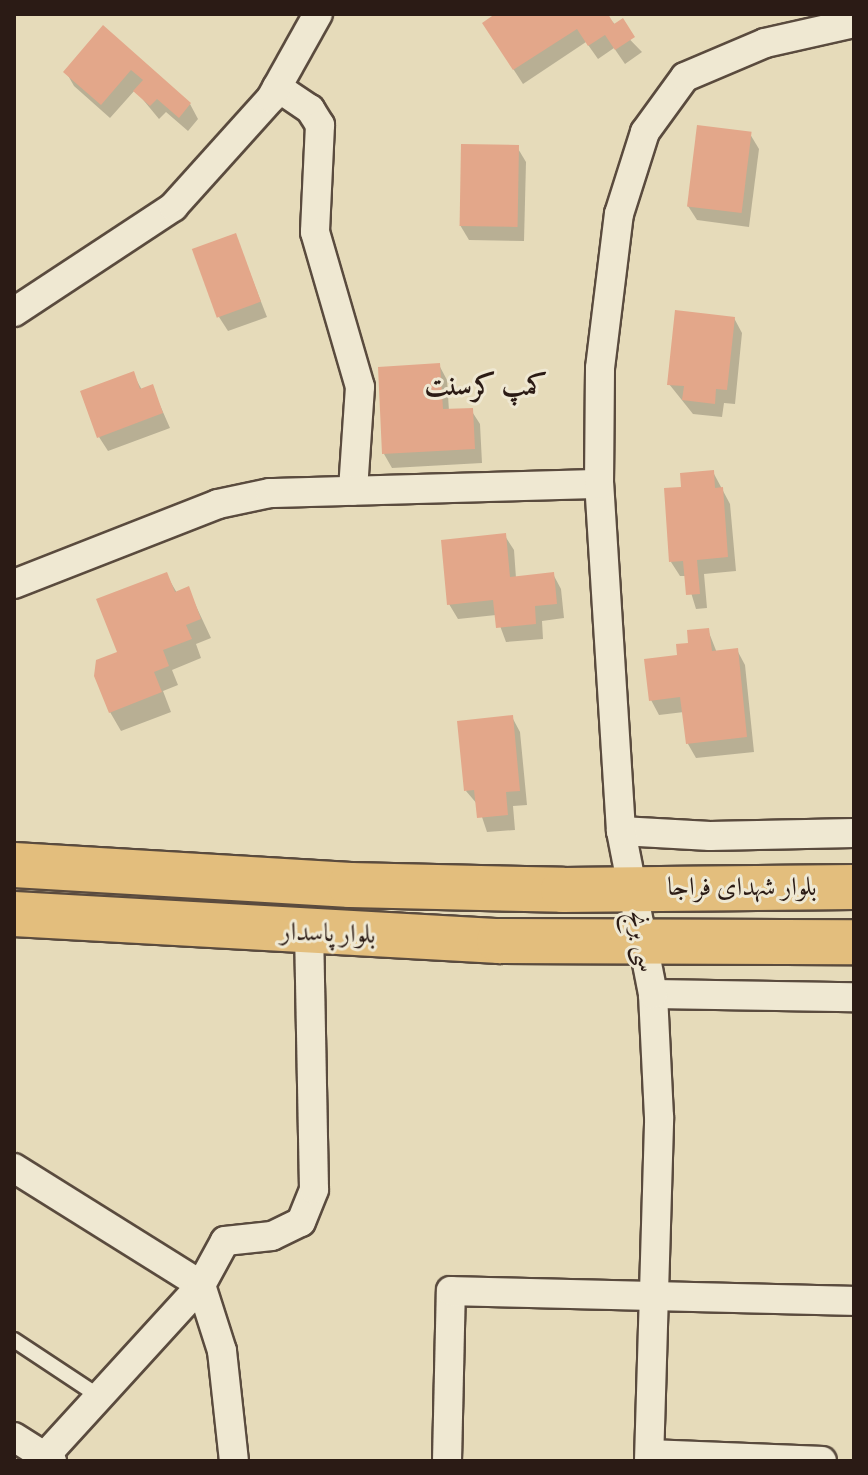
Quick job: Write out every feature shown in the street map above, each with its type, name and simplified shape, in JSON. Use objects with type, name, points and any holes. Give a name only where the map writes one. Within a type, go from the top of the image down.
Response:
[{"type":"main road","name":"بلوار پاسدار","points":[[14,865],[175,878],[563,890],[630,888]]},
{"type":"main road","points":[[174,927],[175,878]]},
{"type":"main road","name":"بلوار شهدای فراجا","points":[[630,888],[854,887]]},
{"type":"main road","name":"بلوار پاسدار","points":[[14,914],[174,927],[309,933],[643,941]]},
{"type":"main road","points":[[643,941],[854,942]]},
{"type":"street","points":[[14,312],[173,207],[277,87],[318,14]]},
{"type":"street","name":"سی برنج","points":[[650,1458],[659,1117],[653,994],[621,831],[599,484],[600,368],[619,214],[645,132],[685,77],[765,43],[854,23]]},
{"type":"street","points":[[277,87],[310,109],[320,125],[315,232],[360,387],[353,491]]},
{"type":"street","points":[[14,584],[218,504],[270,493],[599,484]]},
{"type":"street","points":[[621,831],[710,836],[854,833]]},
{"type":"street","points":[[14,1437],[49,1458],[201,1285],[225,1241],[272,1236],[301,1222],[314,1189],[309,933]]},
{"type":"street","points":[[653,994],[854,997]]},
{"type":"street","points":[[14,1168],[201,1285],[222,1351],[234,1461]]},
{"type":"street","points":[[447,1461],[451,1291],[854,1301]]},
{"type":"street","points":[[650,1458],[822,1461]]},
{"type":"lane","points":[[14,1340],[100,1397]]},
{"type":"building","points":[[495,14],[608,14],[614,24],[623,18],[635,37],[615,50],[605,35],[588,46],[577,29],[513,70],[482,23]]},
{"type":"building","points":[[103,25],[191,103],[179,118],[157,99],[150,106],[133,91],[143,80],[131,70],[101,105],[63,72]]},
{"type":"building","points":[[697,125],[752,132],[742,213],[687,206]]},
{"type":"building","points":[[461,144],[519,145],[518,227],[460,226]]},
{"type":"building","points":[[236,233],[261,302],[217,318],[192,249]]},
{"type":"building","points":[[675,310],[735,317],[727,390],[716,389],[715,404],[682,400],[684,386],[667,385]]},
{"type":"building","points":[[440,363],[443,409],[473,408],[475,449],[382,454],[378,367]]},
{"type":"building","points":[[134,371],[140,389],[153,384],[163,413],[97,438],[80,391]]},
{"type":"building","points":[[714,470],[715,488],[723,487],[728,557],[697,560],[700,594],[686,595],[683,561],[669,562],[664,488],[681,487],[680,473]]},
{"type":"building","points":[[506,533],[510,577],[554,572],[557,604],[535,606],[536,624],[496,628],[493,600],[447,605],[441,540]]},
{"type":"building","points":[[167,572],[175,592],[189,586],[201,619],[186,625],[192,639],[163,650],[169,666],[154,672],[162,692],[109,713],[94,676],[96,660],[117,652],[96,599]]},
{"type":"building","points":[[709,628],[712,651],[738,648],[747,737],[686,744],[680,697],[649,701],[644,659],[677,655],[676,644],[688,643],[687,630]]},
{"type":"building","points":[[513,715],[520,791],[506,792],[508,815],[477,818],[474,790],[464,791],[457,721]]},
{"type":"district","name":"کمپ کرسنت","points":[[486,386]]}]
